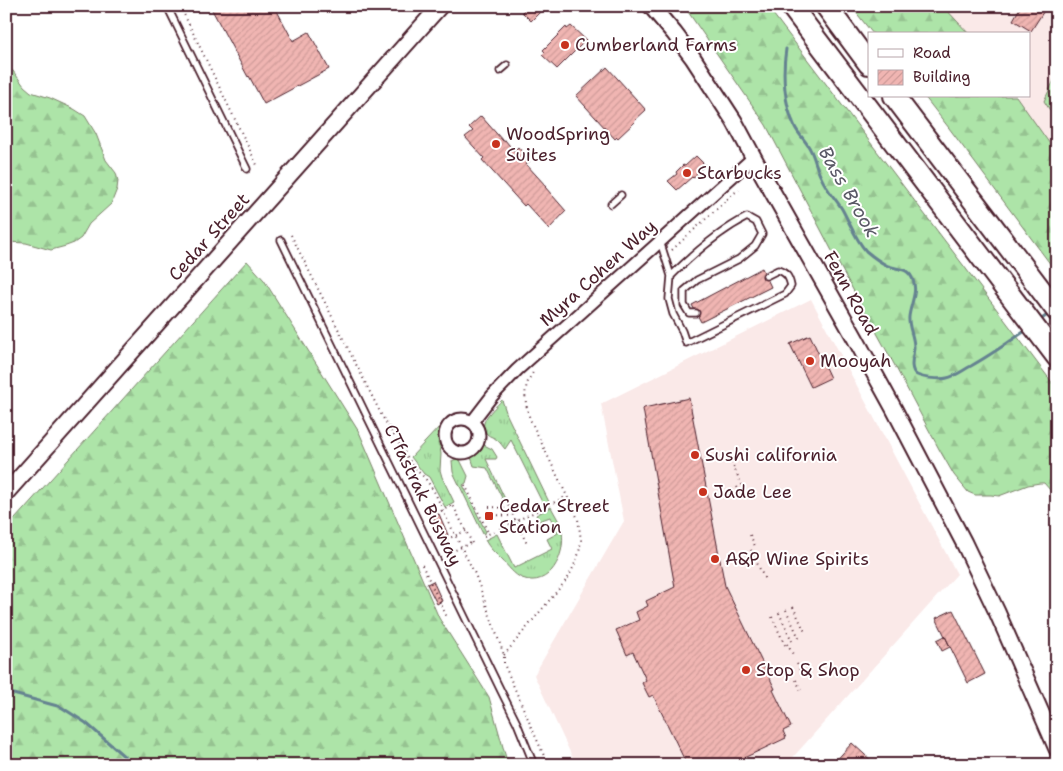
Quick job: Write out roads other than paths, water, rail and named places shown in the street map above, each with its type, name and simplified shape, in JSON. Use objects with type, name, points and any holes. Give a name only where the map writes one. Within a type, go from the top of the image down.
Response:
[{"type":"highway","points":[[791,6],[1057,357]]},
{"type":"highway","points":[[826,6],[868,63]]},
{"type":"highway","points":[[896,98],[1057,310]]},
{"type":"main road","name":"Cedar Street","points":[[6,493],[440,6]]},
{"type":"main road","name":"Fenn Road","points":[[651,6],[696,62],[734,121],[882,387],[952,519],[997,612],[1057,749]]},
{"type":"street","name":"Myra Cohen Way","points":[[472,422],[492,396],[517,370],[754,157]]},
{"type":"lane","points":[[167,6],[247,169]]},
{"type":"lane","points":[[500,71],[507,65]]},
{"type":"lane","points":[[611,204],[621,195]]},
{"type":"lane","points":[[670,276],[710,241],[735,223],[747,217],[756,222],[762,234],[755,246],[739,259],[696,280],[684,291],[684,305],[689,313],[696,313]]},
{"type":"lane","name":"CTfastrak Busway","points":[[281,240],[502,690],[534,765]]},
{"type":"lane","points":[[660,241],[670,276],[669,299],[673,314],[686,343],[784,294],[791,286],[789,277],[784,272],[778,270],[766,276]]},
{"type":"waterway","name":"Bass Brook","points":[[786,49],[784,79],[788,109],[798,133],[812,152],[823,181],[842,209],[866,251],[888,266],[906,271],[913,280],[914,294],[909,321],[914,343],[912,362],[914,373],[932,378],[944,379],[950,377],[986,357],[1028,329]]},
{"type":"waterway","name":"Bass Brook","points":[[1039,321],[1050,313]]},
{"type":"waterway","points":[[6,692],[61,707],[86,723],[134,765]]},
{"type":"place","name":"Cumberland Farms","points":[[565,45]]},
{"type":"place","name":"WoodSpring Suites","points":[[496,144]]},
{"type":"place","name":"Starbucks","points":[[687,173]]},
{"type":"place","name":"Mooyah","points":[[810,361]]},
{"type":"place","name":"Sushi california","points":[[695,455]]},
{"type":"place","name":"Jade Lee","points":[[703,492]]},
{"type":"place","name":"Cedar Street Station","points":[[489,516]]},
{"type":"place","name":"A&P Wine Spirits","points":[[715,559]]},
{"type":"place","name":"Stop & Shop","points":[[746,670]]}]
